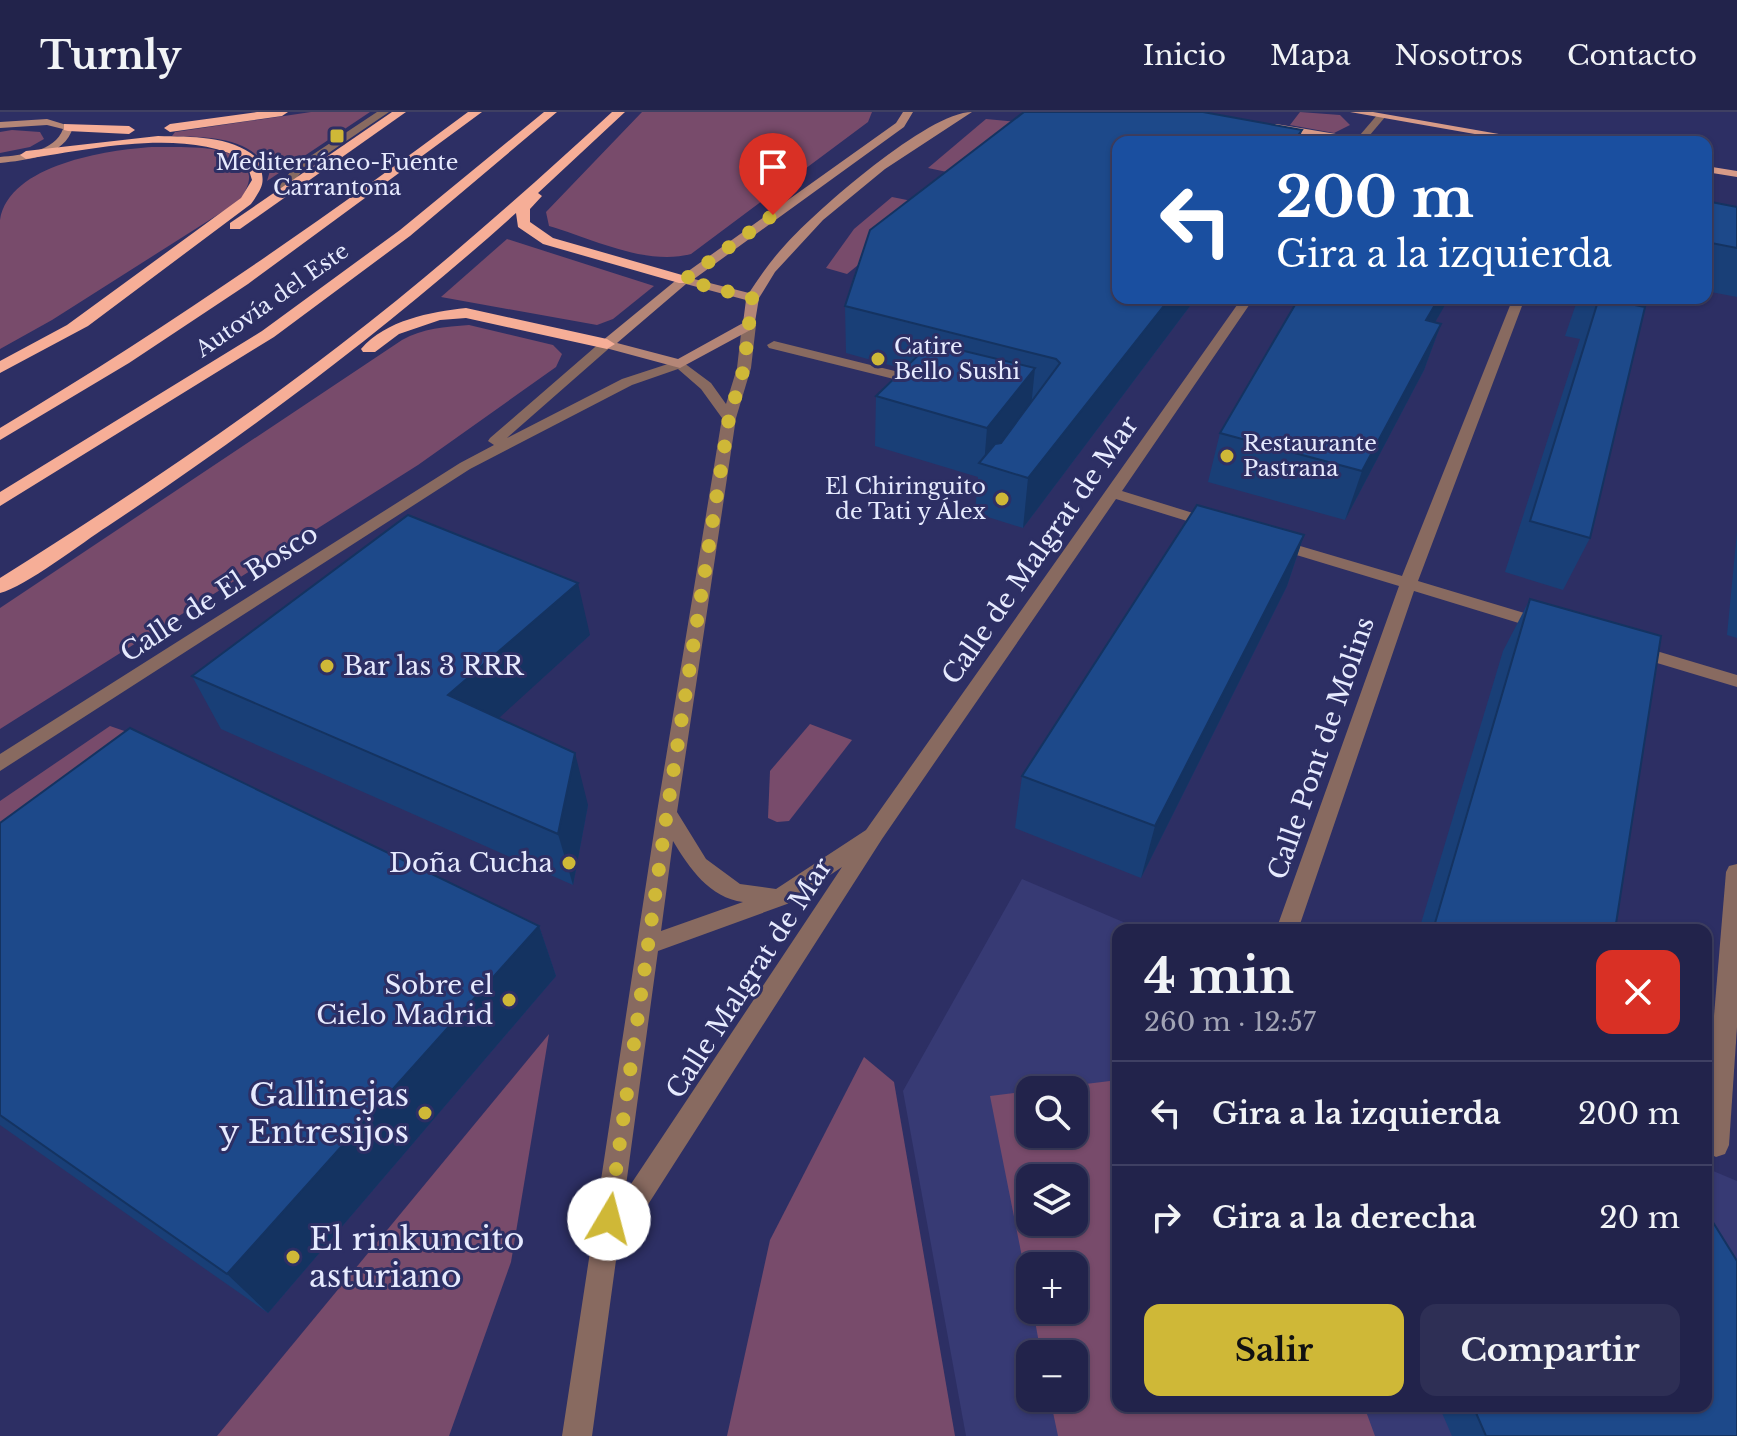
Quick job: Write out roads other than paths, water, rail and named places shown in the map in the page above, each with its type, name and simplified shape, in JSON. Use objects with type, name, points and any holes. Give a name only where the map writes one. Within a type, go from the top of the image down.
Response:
[{"type":"highway","points":[[65,126],[173,128],[282,112]]},
{"type":"highway","points":[[0,368],[70,330],[277,197],[400,112]]},
{"type":"highway","name":"Autovía del Este","points":[[0,435],[82,387],[203,309],[324,226],[476,112]]},
{"type":"highway","name":"Autovía del Este","points":[[0,500],[268,334],[405,233],[551,112]]},
{"type":"highway","points":[[613,117],[523,208],[523,224],[548,241],[684,280]]},
{"type":"highway","points":[[139,499],[307,379],[378,323],[613,117]]},
{"type":"highway","points":[[23,156],[114,143],[194,140],[232,147],[245,154],[257,168],[258,182],[246,201],[70,330]]},
{"type":"highway","points":[[0,587],[319,384],[393,331],[438,316],[466,313],[607,344]]},
{"type":"main road","points":[[1355,112],[1503,136]]},
{"type":"main road","points":[[1262,124],[1329,136]]},
{"type":"main road","points":[[1712,170],[1737,174]]},
{"type":"street","points":[[0,116],[5,112]]},
{"type":"street","points":[[0,160],[23,156],[63,141],[68,135],[66,112]]},
{"type":"street","points":[[277,197],[298,169],[384,112]]},
{"type":"street","points":[[607,344],[684,280],[900,125],[908,112]]},
{"type":"street","points":[[577,1436],[667,812],[729,418],[744,368],[752,298],[766,275],[830,206],[943,124],[967,112]]},
{"type":"street","points":[[1366,136],[1381,116]]},
{"type":"street","points":[[0,125],[31,121],[65,126]]},
{"type":"street","points":[[4,173],[23,156]]},
{"type":"street","points":[[684,280],[752,298]]},
{"type":"street","name":"Calle de Malgrat de Mar","points":[[875,833],[1244,304]]},
{"type":"street","name":"Calle Pont de Molins","points":[[1289,924],[1408,584],[1517,304]]},
{"type":"street","points":[[680,364],[749,325]]},
{"type":"street","points":[[607,344],[680,364],[706,386],[729,418]]},
{"type":"street","name":"Calle de El Bosco","points":[[465,466],[607,344]]},
{"type":"street","points":[[774,345],[940,387]]},
{"type":"street","name":"Calle de El Bosco","points":[[0,764],[465,466],[627,382],[680,364]]},
{"type":"street","points":[[1112,493],[1229,529]]},
{"type":"street","points":[[1259,538],[1559,628]]},
{"type":"street","points":[[1619,646],[1737,681]]},
{"type":"street","name":"Calle Malgrat de Mar","points":[[667,812],[698,865],[735,892],[779,898]]},
{"type":"street","name":"Calle Malgrat de Mar","points":[[647,946],[779,898],[875,833]]},
{"type":"street","name":"Calle Malgrat de Mar","points":[[604,1249],[875,833]]},
{"type":"street","points":[[1716,1145],[1737,872]]},
{"type":"place","name":"Mediterráneo-Fuente Carrantona","points":[[337,136]]},
{"type":"place","name":"Catire Bello Sushi","points":[[878,359]]},
{"type":"place","name":"Restaurante Pastrana","points":[[1227,456]]},
{"type":"place","name":"El Chiringuito de Tati y Álex","points":[[1002,499]]},
{"type":"place","name":"Bar las 3 RRR","points":[[327,666]]},
{"type":"place","name":"Doña Cucha","points":[[569,863]]},
{"type":"place","name":"Sobre el Cielo Madrid","points":[[509,1000]]},
{"type":"place","name":"Gallinejas y Entresijos","points":[[425,1113]]},
{"type":"place","name":"El rinkuncito asturiano","points":[[293,1257]]}]
